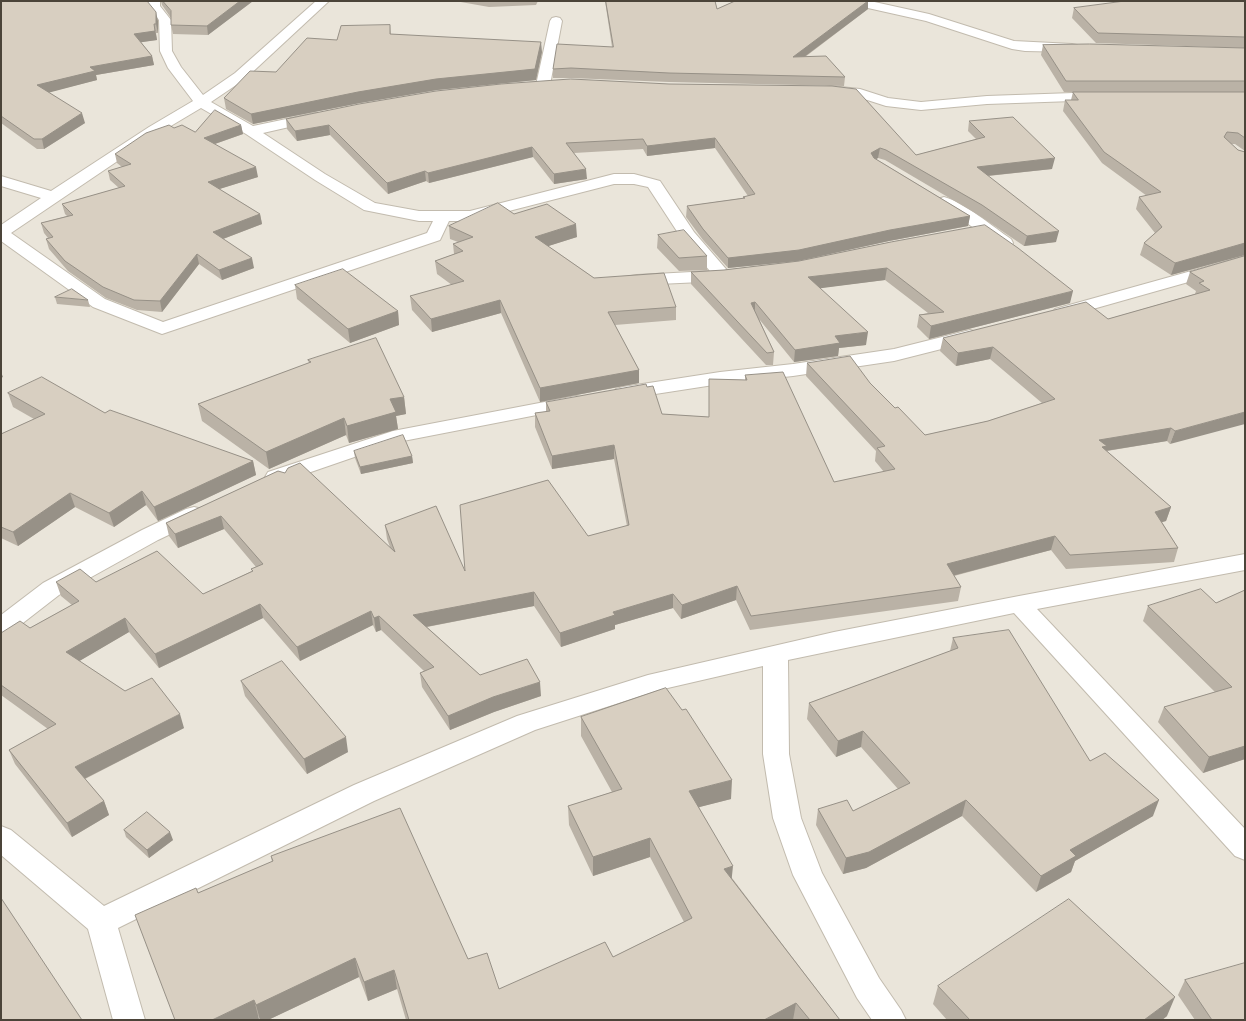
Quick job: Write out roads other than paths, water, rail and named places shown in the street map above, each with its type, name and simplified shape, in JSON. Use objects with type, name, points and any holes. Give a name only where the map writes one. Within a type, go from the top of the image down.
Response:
[{"type":"street","points":[[154,1],[154,6],[166,20],[166,51],[174,68],[201,102],[251,131],[320,177],[370,207],[419,216],[470,216],[614,179],[634,179],[654,184],[688,235],[730,275],[623,280]]},
{"type":"street","points":[[323,1],[240,76],[201,102],[154,130],[1,233],[99,303],[162,328],[434,236],[443,216]]},
{"type":"street","points":[[854,1],[929,18],[1012,45],[1025,47],[1088,49]]},
{"type":"street","points":[[529,86],[550,85],[556,21]]},
{"type":"street","points":[[816,90],[860,93],[886,102],[921,106],[994,100],[1113,96]]},
{"type":"street","points":[[251,131],[329,114]]},
{"type":"street","points":[[1,181],[53,197]]},
{"type":"street","points":[[933,196],[986,229],[1016,250]]},
{"type":"street","points":[[964,233],[986,229]]},
{"type":"street","points":[[1045,317],[1245,261]]},
{"type":"street","points":[[1226,267],[1245,279]]},
{"type":"street","points":[[1069,292],[1086,306]]},
{"type":"street","points":[[258,485],[272,478],[393,437],[601,397],[720,378],[793,370],[894,355],[991,330]]},
{"type":"street","points":[[1,627],[51,589],[150,535],[207,508]]},
{"type":"street","points":[[101,922],[364,793],[526,723],[657,681],[776,654],[1019,604],[1245,562]]},
{"type":"street","points":[[1019,604],[1245,848]]},
{"type":"street","points":[[776,654],[776,754],[787,818],[808,875],[868,988],[890,1020]]},
{"type":"street","points":[[1,838],[101,922],[129,1020]]}]
